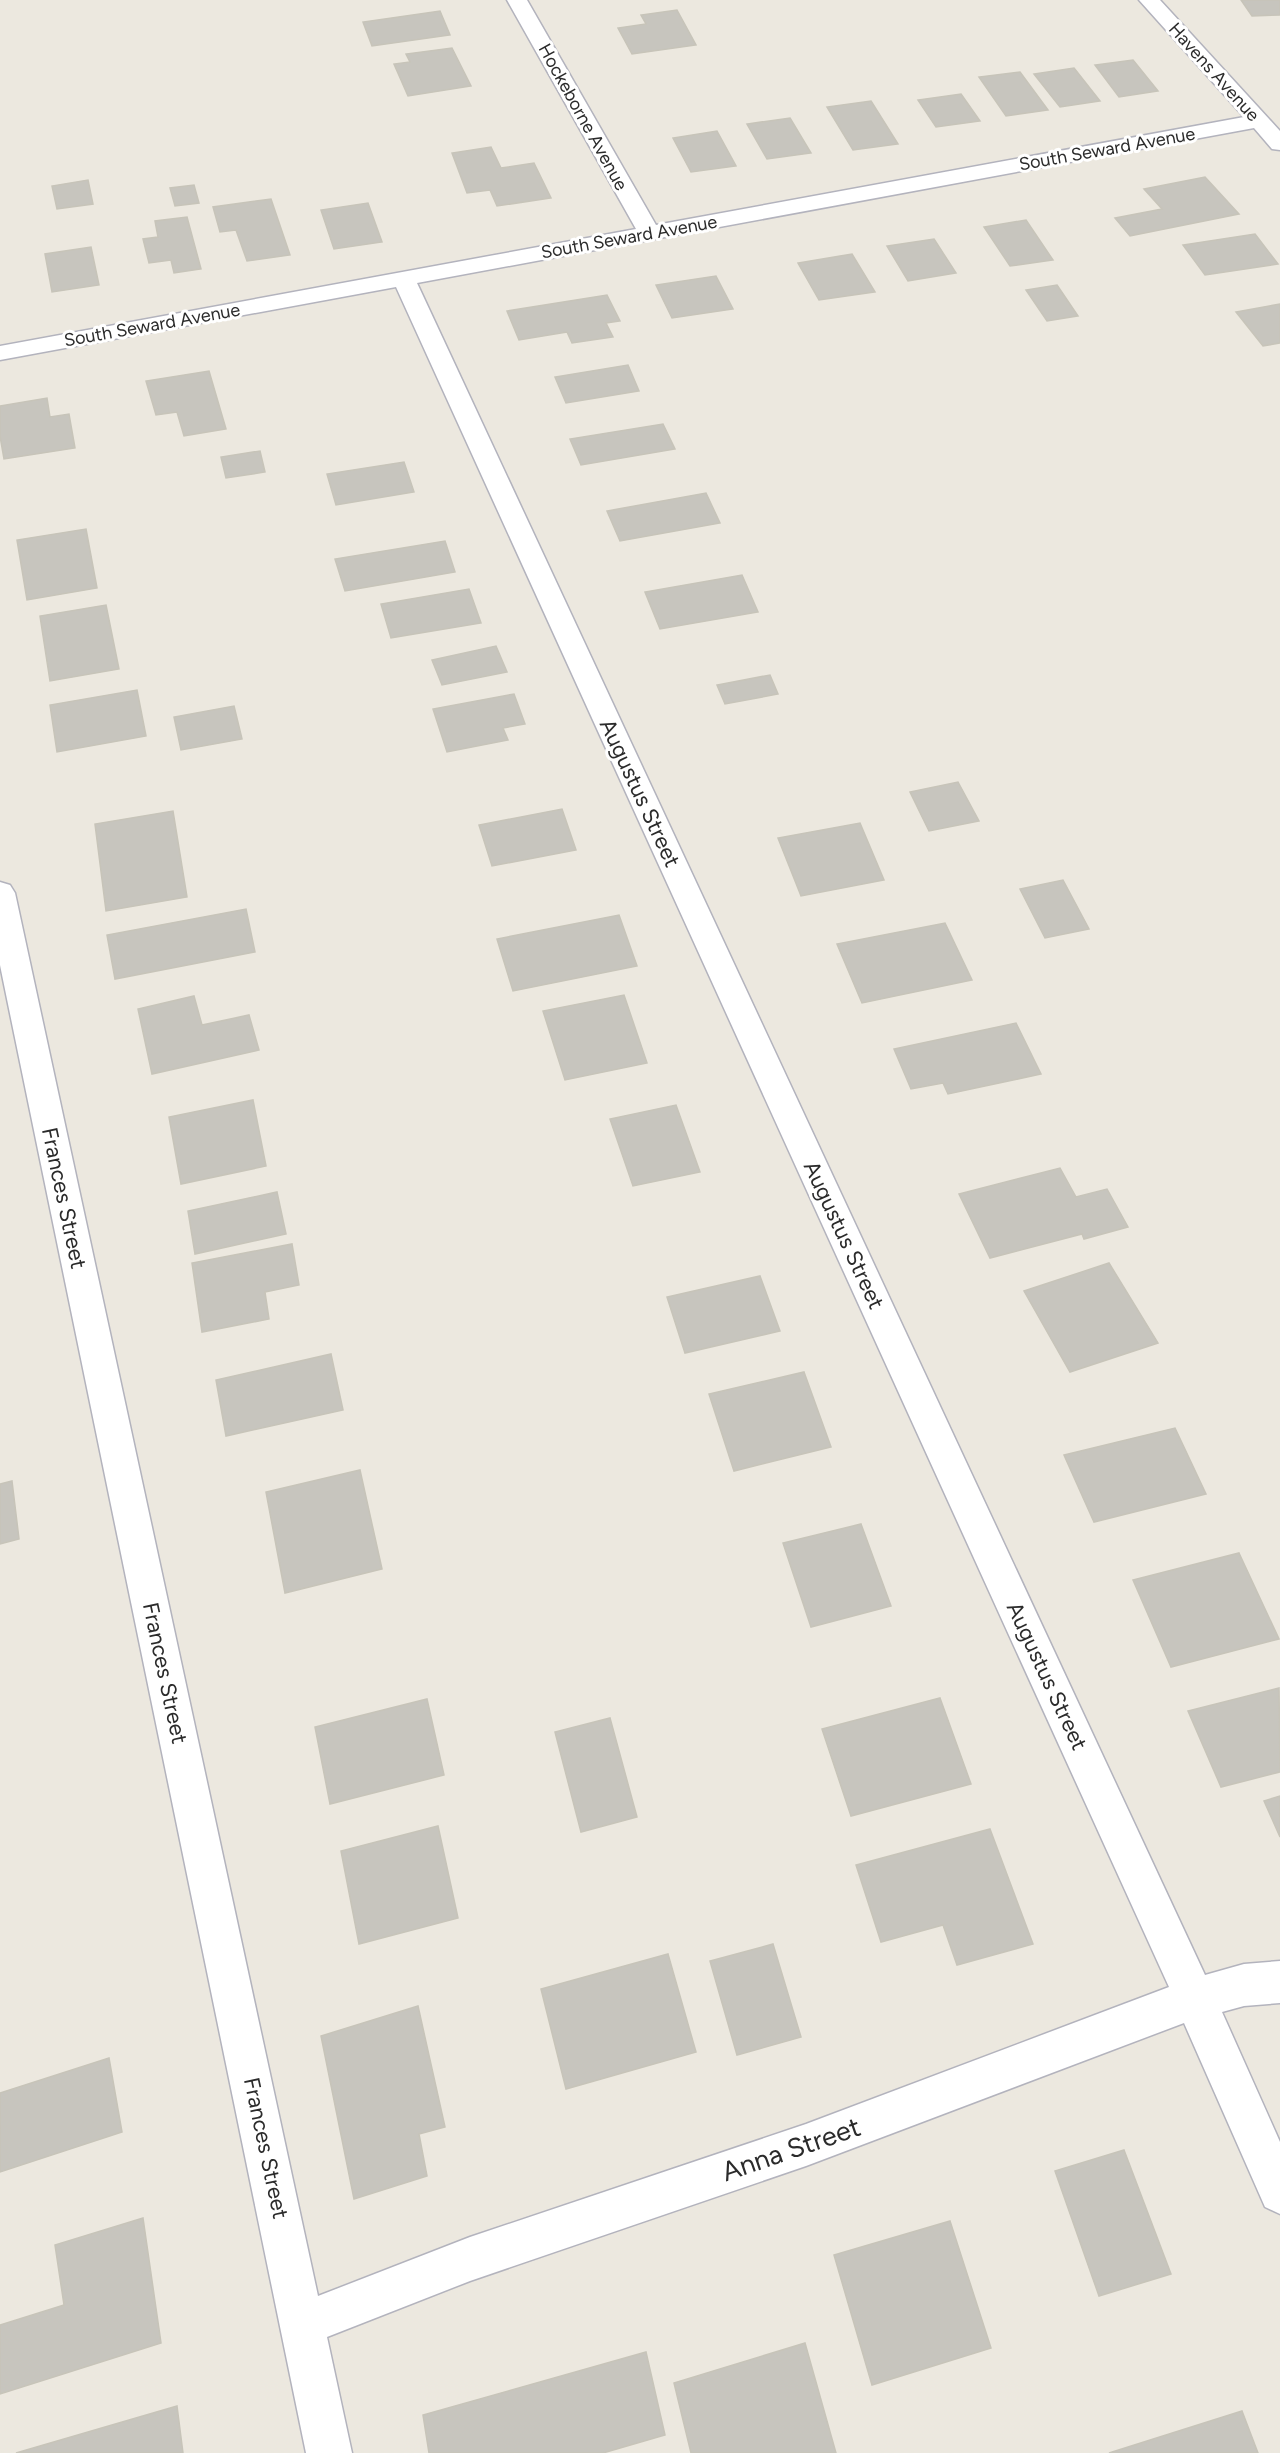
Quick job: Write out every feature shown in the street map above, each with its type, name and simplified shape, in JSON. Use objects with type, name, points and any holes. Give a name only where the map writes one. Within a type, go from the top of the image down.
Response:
[{"type":"street","name":"Hockeborne Avenue","points":[[517,0],[649,233]]},
{"type":"street","name":"Havens Avenue","points":[[1149,0],[1280,144]]},
{"type":"street","name":"South Seward Avenue","points":[[0,353],[1259,121]]},
{"type":"street","name":"Augustus Street","points":[[404,279],[1156,1912],[1280,2192]]},
{"type":"street","name":"Frances Street","points":[[0,893],[5,946],[329,2453]]},
{"type":"street","name":"Anna Street","points":[[303,2324],[470,2259],[806,2145],[1193,1999],[1244,1985],[1280,1982]]},
{"type":"building","points":[[1241,0],[1280,0],[1280,15],[1252,16]]},
{"type":"building","points":[[677,10],[696,45],[632,54],[618,28],[646,24],[641,15]]},
{"type":"building","points":[[440,11],[450,35],[372,46],[363,22]]},
{"type":"building","points":[[452,48],[471,86],[408,96],[394,64],[410,62],[406,54]]},
{"type":"building","points":[[1133,60],[1158,91],[1119,97],[1095,65]]},
{"type":"building","points":[[1074,68],[1100,101],[1060,107],[1034,74]]},
{"type":"building","points":[[1020,72],[1048,110],[1006,116],[979,77]]},
{"type":"building","points":[[961,94],[980,121],[936,127],[918,100]]},
{"type":"building","points":[[871,101],[898,144],[853,150],[827,107]]},
{"type":"building","points":[[790,118],[811,153],[767,159],[747,124]]},
{"type":"building","points":[[717,131],[736,166],[691,172],[673,138]]},
{"type":"building","points":[[491,147],[501,168],[534,163],[551,198],[497,206],[490,190],[467,193],[452,153]]},
{"type":"building","points":[[1205,177],[1239,214],[1130,236],[1115,218],[1162,209],[1144,189]]},
{"type":"building","points":[[88,180],[93,204],[57,209],[52,186]]},
{"type":"building","points":[[194,185],[199,203],[175,206],[170,188]]},
{"type":"building","points":[[271,199],[290,255],[247,261],[236,230],[220,232],[213,207]]},
{"type":"building","points":[[368,203],[382,242],[334,249],[321,210]]},
{"type":"building","points":[[187,217],[201,269],[174,273],[171,260],[149,263],[143,239],[158,237],[155,221]]},
{"type":"building","points":[[1026,220],[1053,260],[1010,266],[984,227]]},
{"type":"building","points":[[1255,234],[1278,264],[1205,275],[1183,245]]},
{"type":"building","points":[[934,239],[956,273],[908,281],[887,246]]},
{"type":"building","points":[[91,247],[99,285],[52,292],[45,254]]},
{"type":"building","points":[[852,254],[875,292],[819,300],[798,263]]},
{"type":"building","points":[[716,276],[733,309],[672,318],[656,285]]},
{"type":"building","points":[[1057,285],[1078,316],[1047,321],[1026,290]]},
{"type":"building","points":[[607,295],[620,321],[606,323],[613,337],[572,343],[567,332],[519,340],[507,311]]},
{"type":"building","points":[[1280,304],[1280,343],[1263,346],[1236,312]]},
{"type":"building","points":[[628,365],[639,391],[566,403],[555,377]]},
{"type":"building","points":[[209,371],[226,429],[184,436],[177,412],[156,415],[146,381]]},
{"type":"building","points":[[47,398],[50,417],[69,414],[75,448],[4,459],[0,436],[0,406]]},
{"type":"building","points":[[663,424],[675,449],[581,465],[570,439]]},
{"type":"building","points":[[260,451],[265,472],[226,478],[221,457]]},
{"type":"building","points":[[404,462],[414,492],[336,505],[327,474]]},
{"type":"building","points":[[706,493],[720,523],[620,541],[607,511]]},
{"type":"building","points":[[86,529],[97,588],[27,600],[17,540]]},
{"type":"building","points":[[445,541],[455,572],[345,591],[335,559]]},
{"type":"building","points":[[742,575],[758,612],[660,629],[645,592]]},
{"type":"building","points":[[469,589],[481,623],[391,638],[381,604]]},
{"type":"building","points":[[106,605],[119,669],[50,681],[40,616]]},
{"type":"building","points":[[496,646],[507,672],[442,685],[432,660]]},
{"type":"building","points":[[770,675],[778,694],[725,704],[717,685]]},
{"type":"building","points":[[137,690],[146,736],[57,752],[50,705]]},
{"type":"building","points":[[514,694],[525,724],[503,728],[508,740],[447,752],[433,709]]},
{"type":"building","points":[[234,706],[242,739],[181,750],[174,717]]},
{"type":"building","points":[[958,782],[979,821],[929,831],[910,792]]},
{"type":"building","points":[[562,809],[576,850],[492,866],[479,825]]},
{"type":"building","points":[[173,811],[187,897],[106,911],[95,824]]},
{"type":"building","points":[[860,823],[884,880],[801,896],[778,838]]},
{"type":"building","points":[[1063,880],[1089,929],[1045,938],[1020,889]]},
{"type":"building","points":[[246,909],[255,952],[115,979],[107,935]]},
{"type":"building","points":[[619,915],[637,966],[513,991],[497,939]]},
{"type":"building","points":[[945,923],[972,980],[862,1003],[837,944]]},
{"type":"building","points":[[624,995],[647,1063],[565,1080],[543,1011]]},
{"type":"building","points":[[194,996],[202,1025],[249,1015],[259,1050],[152,1074],[138,1009]]},
{"type":"building","points":[[1016,1023],[1041,1074],[948,1094],[943,1083],[911,1089],[894,1049]]},
{"type":"building","points":[[253,1100],[266,1166],[181,1184],[169,1117]]},
{"type":"building","points":[[676,1105],[700,1172],[633,1186],[610,1119]]},
{"type":"building","points":[[1060,1168],[1076,1197],[1107,1189],[1128,1227],[1084,1239],[1082,1234],[990,1258],[959,1194]]},
{"type":"building","points":[[277,1192],[286,1234],[195,1254],[188,1211]]},
{"type":"building","points":[[292,1244],[299,1285],[265,1292],[269,1319],[202,1332],[192,1263]]},
{"type":"building","points":[[1109,1263],[1158,1343],[1070,1372],[1024,1291]]},
{"type":"building","points":[[760,1276],[780,1331],[685,1353],[667,1297]]},
{"type":"building","points":[[331,1354],[343,1410],[226,1436],[216,1380]]},
{"type":"building","points":[[804,1372],[831,1447],[734,1471],[709,1394]]},
{"type":"building","points":[[1175,1428],[1206,1494],[1094,1522],[1064,1455]]},
{"type":"building","points":[[360,1470],[382,1569],[285,1593],[266,1492]]},
{"type":"building","points":[[12,1481],[19,1539],[0,1544],[0,1484]]},
{"type":"building","points":[[861,1524],[891,1606],[811,1627],[783,1543]]},
{"type":"building","points":[[1239,1553],[1279,1639],[1171,1667],[1133,1580]]},
{"type":"building","points":[[1279,1688],[1280,1772],[1221,1787],[1188,1711]]},
{"type":"building","points":[[940,1698],[971,1784],[851,1816],[822,1729]]},
{"type":"building","points":[[427,1699],[444,1775],[330,1804],[315,1727]]},
{"type":"building","points":[[610,1718],[637,1817],[581,1832],[555,1732]]},
{"type":"building","points":[[1280,1796],[1280,1837],[1264,1801]]},
{"type":"building","points":[[438,1826],[458,1918],[359,1944],[341,1851]]},
{"type":"building","points":[[990,1829],[1033,1944],[957,1965],[943,1925],[881,1942],[856,1865]]},
{"type":"building","points":[[773,1944],[801,2037],[737,2055],[710,1961]]},
{"type":"building","points":[[668,1954],[696,2052],[566,2089],[541,1989]]},
{"type":"building","points":[[418,2006],[445,2127],[419,2134],[427,2176],[354,2199],[321,2036]]},
{"type":"building","points":[[109,2058],[122,2132],[0,2172],[0,2093]]},
{"type":"building","points":[[1124,2150],[1171,2274],[1099,2296],[1055,2171]]},
{"type":"building","points":[[143,2218],[161,2343],[0,2394],[0,2325],[64,2305],[55,2245]]},
{"type":"building","points":[[950,2221],[991,2348],[872,2385],[834,2255]]},
{"type":"building","points":[[805,2343],[836,2453],[691,2453],[674,2383]]},
{"type":"building","points":[[646,2352],[665,2435],[603,2453],[429,2453],[423,2415]]},
{"type":"building","points":[[177,2406],[183,2453],[16,2453]]},
{"type":"building","points":[[1242,2411],[1258,2453],[1109,2453]]}]
